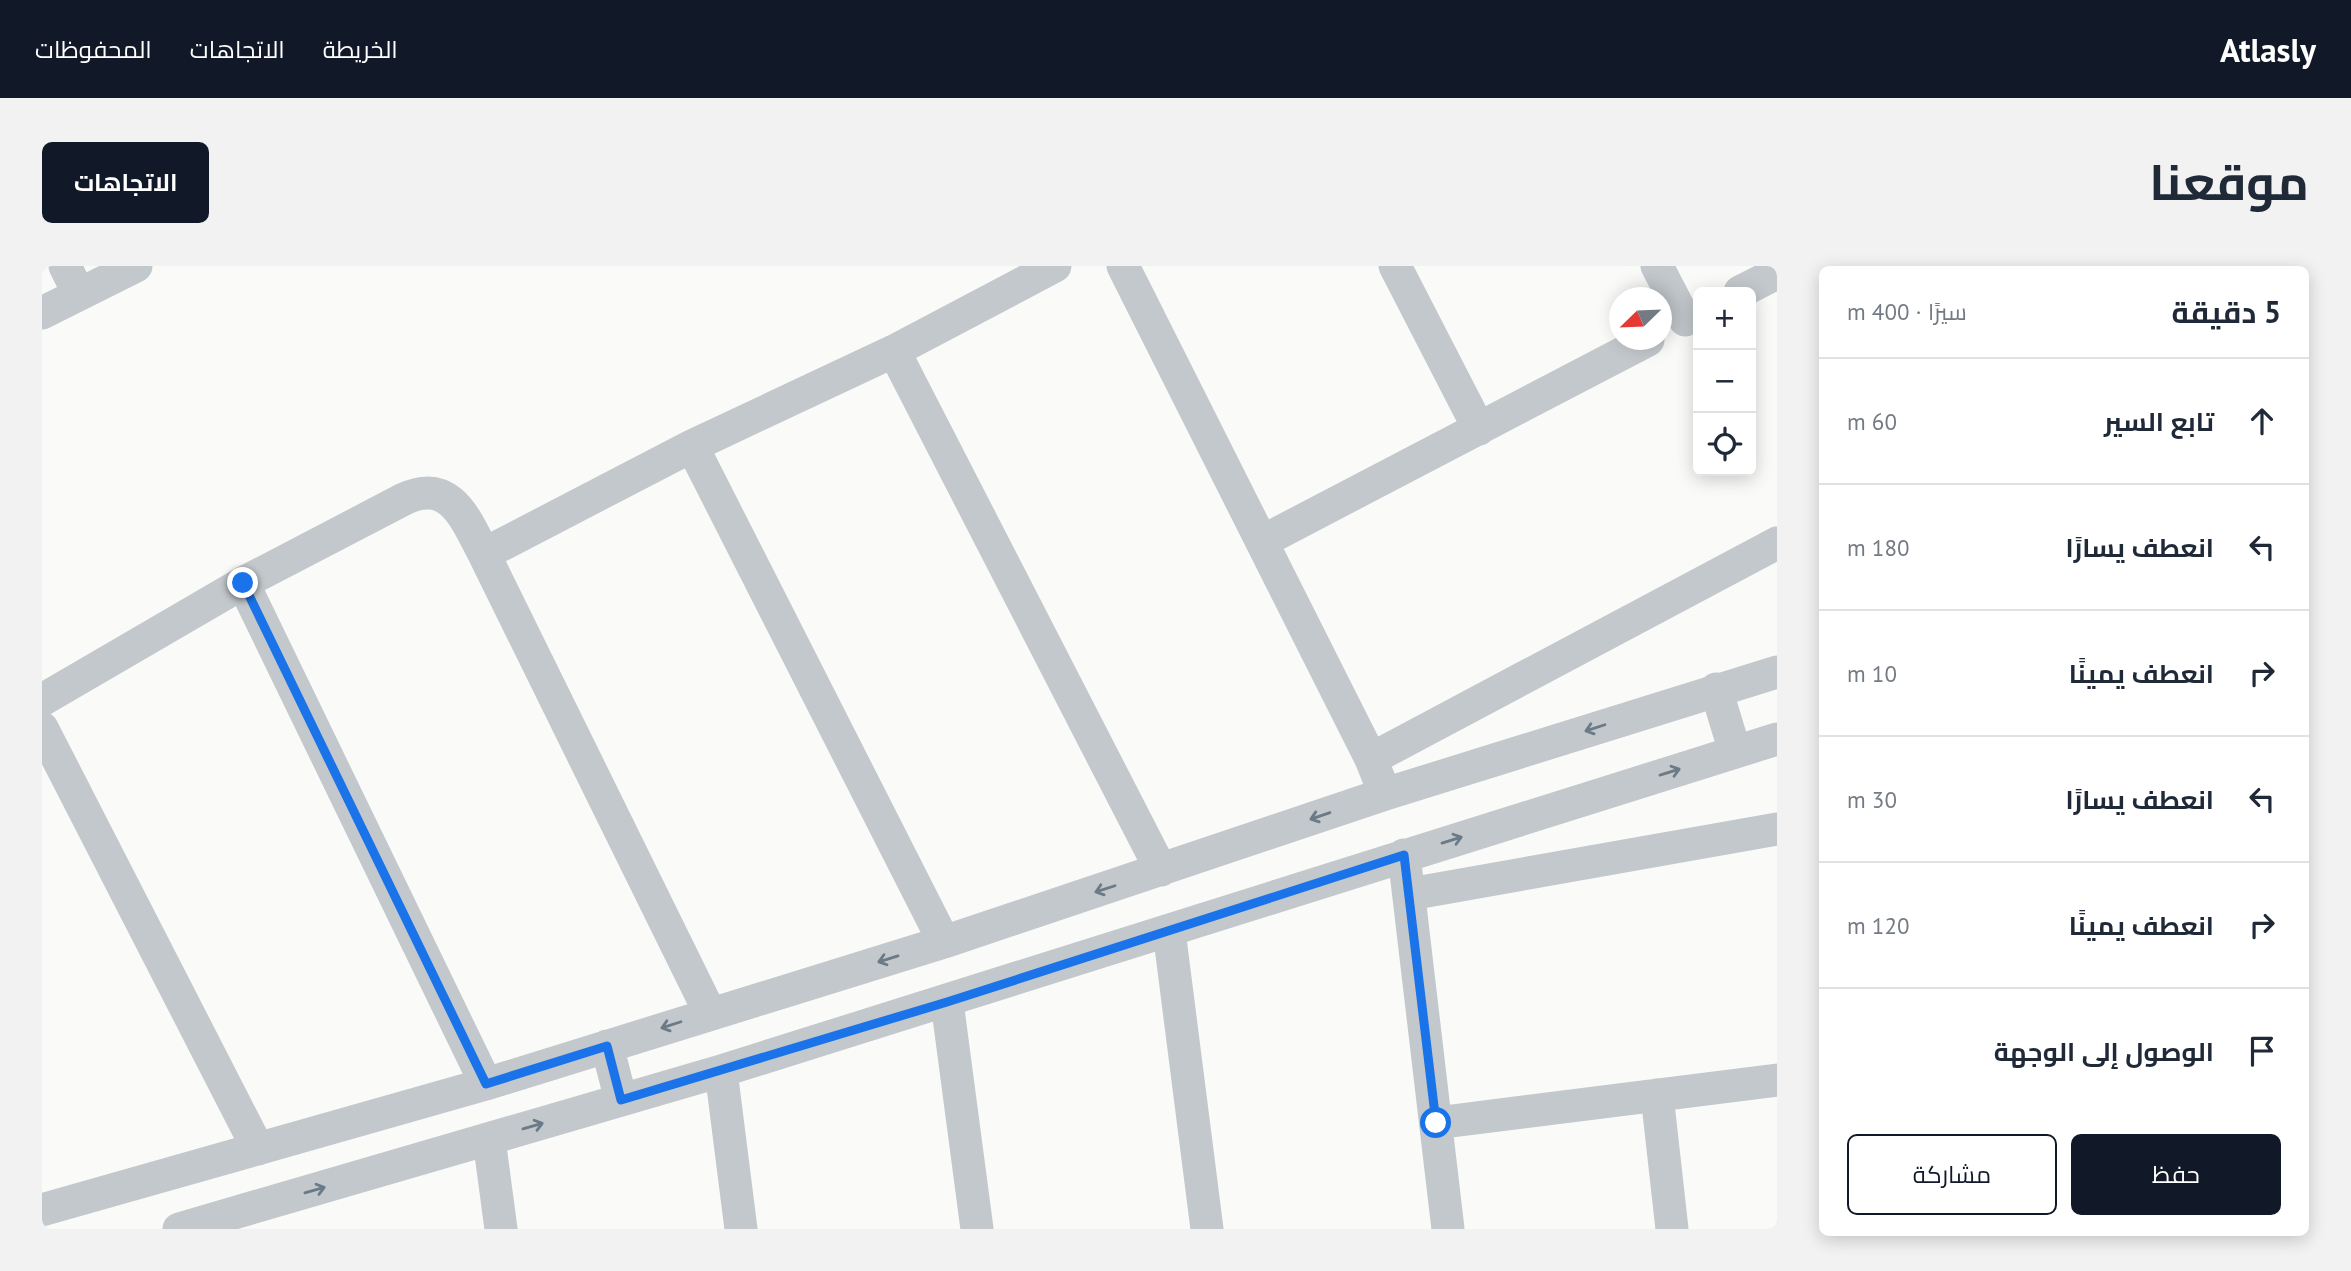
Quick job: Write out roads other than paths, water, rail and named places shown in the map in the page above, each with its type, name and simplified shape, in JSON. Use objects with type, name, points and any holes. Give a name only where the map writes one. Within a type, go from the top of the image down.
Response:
[{"type":"street","points":[[42,313],[72,280],[136,266]]},
{"type":"street","points":[[484,554],[692,446],[894,351],[1055,266]]},
{"type":"street","points":[[1123,266],[1263,541],[1371,760],[1385,794]]},
{"type":"street","points":[[1657,266],[1681,322]]},
{"type":"street","points":[[1399,267],[1479,429]]},
{"type":"street","points":[[1750,287],[1777,273]]},
{"type":"street","points":[[1263,541],[1629,350]]},
{"type":"street","points":[[894,351],[1161,870]]},
{"type":"street","points":[[692,446],[944,942]]},
{"type":"street","points":[[42,700],[243,583],[404,499],[424,493],[435,494],[455,504],[484,554],[710,1013]]},
{"type":"street","points":[[1371,760],[1777,543]]},
{"type":"street","points":[[243,583],[486,1084]]},
{"type":"street","points":[[42,1210],[486,1084],[944,942],[1385,794],[1777,672]]},
{"type":"street","points":[[1716,689],[1735,752]]},
{"type":"street","points":[[42,728],[258,1149]]},
{"type":"street","points":[[179,1229],[263,1217],[489,1139],[947,1002],[1777,739]]},
{"type":"street","points":[[1410,894],[1777,828]]},
{"type":"street","points":[[1404,855],[1448,1229]]},
{"type":"street","points":[[1169,930],[1207,1229]]},
{"type":"street","points":[[947,1002],[977,1229]]},
{"type":"street","points":[[607,1046],[621,1100]]},
{"type":"street","points":[[721,1071],[741,1229]]},
{"type":"street","points":[[1436,1123],[1777,1080]]},
{"type":"street","points":[[1657,1095],[1672,1229]]},
{"type":"street","points":[[489,1139],[501,1229]]}]
